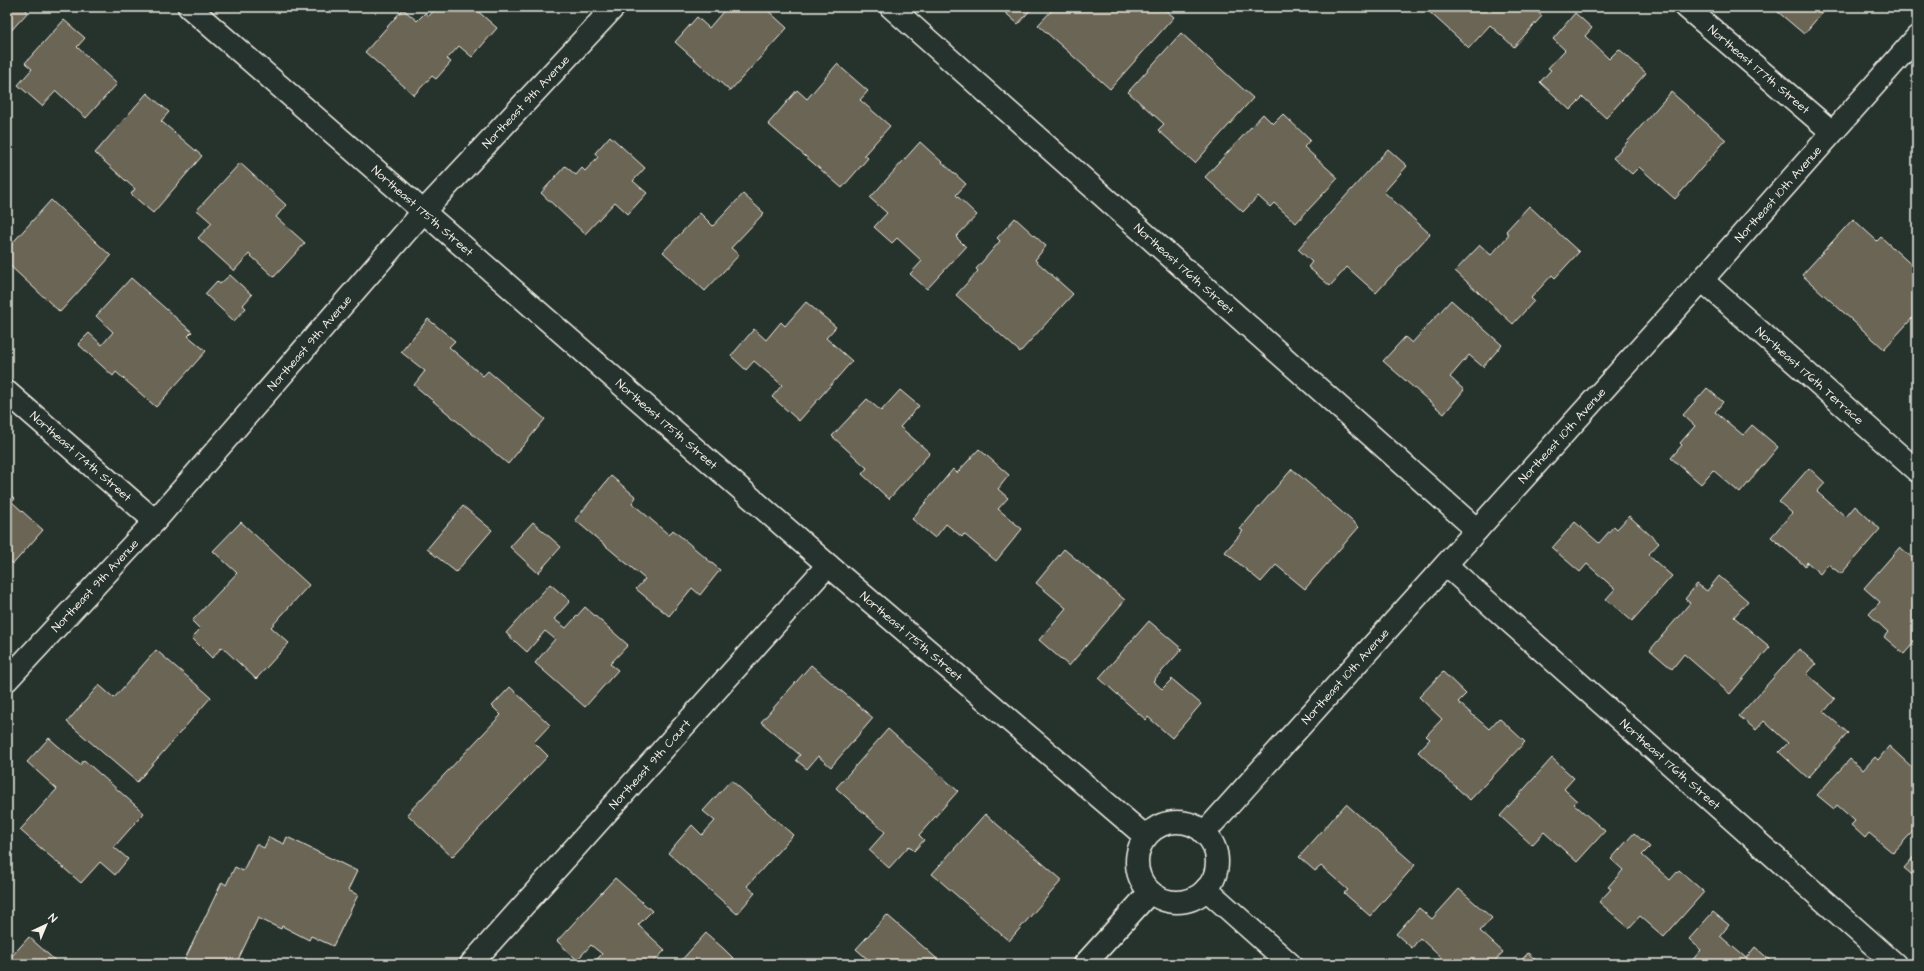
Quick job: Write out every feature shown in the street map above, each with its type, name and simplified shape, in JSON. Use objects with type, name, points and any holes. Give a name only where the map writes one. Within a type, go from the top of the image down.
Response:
[{"type":"street","name":"Northeast 175th Street","points":[[189,7],[828,565],[1146,837]]},
{"type":"street","name":"Northeast 9th Avenue","points":[[7,680],[155,521],[424,211],[614,7]]},
{"type":"street","name":"Northeast 176th Street","points":[[891,7],[1477,530]]},
{"type":"street","name":"Northeast 177th Street","points":[[1686,7],[1832,132]]},
{"type":"street","name":"Northeast 10th Avenue","points":[[1204,833],[1702,280],[1917,36]]},
{"type":"street","name":"Northeast 176th Terrace","points":[[1702,280],[1917,471]]},
{"type":"street","name":"Northeast 174th Street","points":[[7,392],[155,521]]},
{"type":"street","name":"Northeast 9th Court","points":[[471,964],[828,565]]},
{"type":"street","name":"Northeast 176th Street","points":[[1446,565],[1895,964]]},
{"type":"street","points":[[1170,823],[1188,824],[1204,833],[1213,844],[1217,858],[1217,872],[1211,884],[1201,894],[1189,901],[1175,902],[1162,899],[1150,892],[1142,882],[1138,870],[1137,857],[1141,845],[1146,837],[1158,827],[1170,823]]},
{"type":"street","points":[[1206,889],[1290,964]]},
{"type":"street","points":[[1085,964],[1150,892]]},
{"type":"building","points":[[7,7],[23,7],[28,12],[7,35]]},
{"type":"building","points":[[437,7],[473,7],[497,28],[472,57],[459,46],[447,59],[451,62],[436,79],[432,76],[414,95],[365,52],[403,9],[417,21],[425,13],[429,16]]},
{"type":"building","points":[[727,7],[764,7],[787,28],[730,91],[675,42],[697,17],[709,28]]},
{"type":"building","points":[[999,7],[1033,7],[1018,24]]},
{"type":"building","points":[[1055,7],[1162,7],[1174,17],[1110,89],[1038,25]]},
{"type":"building","points":[[1532,7],[1542,16],[1514,47],[1490,25],[1469,48],[1425,8]]},
{"type":"building","points":[[1772,7],[1825,7],[1826,8],[1804,34]]},
{"type":"building","points":[[1575,13],[1592,28],[1585,36],[1609,59],[1619,49],[1646,73],[1606,118],[1583,97],[1570,110],[1540,82],[1551,70],[1548,68],[1565,50],[1553,39]]},
{"type":"building","points":[[64,20],[85,38],[77,47],[117,84],[86,118],[56,91],[42,106],[18,85],[32,69],[25,63]]},
{"type":"building","points":[[1181,33],[1253,98],[1195,163],[1158,130],[1164,124],[1128,92]]},
{"type":"building","points":[[837,64],[868,91],[860,100],[890,126],[864,155],[868,158],[842,188],[768,124],[797,90],[807,99]]},
{"type":"building","points":[[1671,92],[1726,140],[1675,199],[1639,167],[1632,174],[1613,158]]},
{"type":"building","points":[[147,93],[169,112],[161,121],[202,156],[153,213],[131,194],[135,189],[95,153]]},
{"type":"building","points":[[1263,114],[1273,124],[1283,114],[1310,140],[1304,147],[1338,178],[1296,223],[1274,203],[1270,207],[1258,196],[1243,212],[1205,177]]},
{"type":"building","points":[[610,136],[645,168],[633,181],[647,193],[628,214],[615,202],[585,234],[541,193],[565,166],[576,175],[582,168],[585,171],[598,157],[595,153]]},
{"type":"building","points":[[920,142],[966,184],[956,195],[977,215],[956,237],[966,247],[927,289],[910,274],[922,261],[897,238],[892,243],[874,227],[887,213],[870,198]]},
{"type":"building","points":[[1388,149],[1407,166],[1384,192],[1430,234],[1376,293],[1347,267],[1330,286],[1308,267],[1312,262],[1298,249]]},
{"type":"building","points":[[240,163],[286,205],[276,217],[305,243],[274,277],[249,254],[234,271],[198,238],[212,223],[197,210]]},
{"type":"building","points":[[743,194],[764,213],[731,248],[739,255],[705,291],[663,252],[700,213],[713,226]]},
{"type":"building","points":[[51,200],[111,256],[60,312],[7,263],[7,249]]},
{"type":"building","points":[[1529,206],[1579,252],[1555,278],[1552,275],[1531,298],[1534,301],[1513,324],[1455,271],[1480,245],[1491,255],[1509,235],[1506,231]]},
{"type":"building","points":[[1015,218],[1046,246],[1035,260],[1073,294],[1020,352],[956,295],[978,271],[976,269],[1000,241],[997,238]]},
{"type":"building","points":[[1853,219],[1877,241],[1881,237],[1917,270],[1917,313],[1884,349],[1802,275]]},
{"type":"building","points":[[230,275],[252,295],[243,305],[246,308],[234,321],[205,294],[217,281],[220,284]]},
{"type":"building","points":[[131,278],[192,332],[188,336],[206,351],[156,407],[116,372],[113,376],[78,344],[89,333],[102,345],[113,332],[96,316]]},
{"type":"building","points":[[1451,300],[1502,345],[1483,367],[1469,355],[1450,377],[1464,390],[1444,414],[1383,361],[1405,337],[1412,343]]},
{"type":"building","points":[[806,302],[836,327],[826,338],[852,361],[799,421],[772,397],[782,385],[754,361],[746,370],[731,356],[754,329],[766,340],[781,322],[785,326]]},
{"type":"building","points":[[428,319],[455,341],[449,347],[483,376],[488,371],[545,419],[508,464],[414,385],[425,371],[401,352]]},
{"type":"building","points":[[1707,388],[1723,402],[1715,412],[1743,435],[1752,425],[1778,447],[1740,493],[1713,470],[1701,484],[1671,458],[1682,445],[1680,443],[1695,426],[1683,415]]},
{"type":"building","points":[[900,390],[919,406],[900,427],[930,453],[889,499],[862,474],[867,468],[832,436],[867,399],[881,411]]},
{"type":"building","points":[[979,449],[1009,475],[998,489],[1008,498],[998,509],[1022,529],[996,561],[964,534],[962,537],[946,524],[935,538],[912,519],[953,469],[957,473]]},
{"type":"building","points":[[1809,468],[1825,483],[1817,492],[1846,517],[1855,506],[1880,529],[1841,574],[1828,564],[1820,574],[1807,562],[1805,566],[1771,537],[1792,513],[1779,502]]},
{"type":"building","points":[[1292,469],[1359,527],[1305,589],[1276,565],[1261,582],[1225,552],[1243,531],[1240,529]]},
{"type":"building","points":[[611,476],[636,497],[632,503],[669,535],[673,530],[720,570],[700,595],[692,588],[669,616],[636,589],[645,579],[575,520]]},
{"type":"building","points":[[7,492],[15,499],[12,502],[43,530],[13,564],[7,559]]},
{"type":"building","points":[[463,506],[492,530],[456,572],[427,549]]},
{"type":"building","points":[[1629,516],[1659,543],[1648,555],[1672,576],[1632,621],[1606,599],[1615,589],[1587,564],[1580,572],[1552,548],[1575,522],[1599,543],[1614,526],[1617,529]]},
{"type":"building","points":[[241,522],[309,585],[271,627],[289,643],[256,679],[222,647],[212,658],[192,638],[200,629],[192,621],[237,573],[213,551]]},
{"type":"building","points":[[533,522],[561,547],[538,573],[510,547]]},
{"type":"building","points":[[1900,547],[1917,562],[1917,639],[1904,654],[1884,637],[1888,632],[1869,614],[1880,602],[1864,588]]},
{"type":"building","points":[[1064,549],[1125,600],[1069,666],[1039,640],[1066,608],[1036,583]]},
{"type":"building","points":[[1719,576],[1748,601],[1734,617],[1770,647],[1730,694],[1684,654],[1672,669],[1650,650],[1690,603],[1685,599],[1697,584],[1707,591]]},
{"type":"building","points":[[550,584],[570,601],[554,619],[566,628],[585,607],[628,645],[610,664],[618,670],[585,707],[535,663],[555,639],[545,631],[527,652],[506,633]]},
{"type":"building","points":[[1149,621],[1182,649],[1153,681],[1162,689],[1172,679],[1201,704],[1172,738],[1148,717],[1146,720],[1099,678]]},
{"type":"building","points":[[1799,649],[1816,664],[1807,674],[1835,699],[1824,712],[1848,733],[1808,778],[1779,752],[1788,743],[1764,721],[1756,730],[1739,716]]},
{"type":"building","points":[[156,650],[211,697],[137,782],[67,722],[99,685],[114,698]]},
{"type":"building","points":[[811,665],[873,718],[831,767],[818,756],[807,769],[796,760],[800,755],[761,722]]},
{"type":"building","points":[[1443,672],[1466,694],[1458,702],[1489,729],[1499,718],[1525,742],[1470,800],[1418,752],[1430,739],[1426,736],[1442,719],[1419,697]]},
{"type":"building","points":[[510,687],[550,725],[534,742],[548,756],[452,857],[407,814],[501,715],[492,706]]},
{"type":"building","points":[[888,729],[958,791],[919,835],[924,840],[914,851],[909,846],[889,868],[869,850],[885,832],[836,788]]},
{"type":"building","points":[[49,738],[80,765],[84,760],[144,813],[114,847],[128,859],[115,875],[100,862],[81,883],[20,830],[57,789],[27,762]]},
{"type":"building","points":[[1889,746],[1914,769],[1917,766],[1917,827],[1893,853],[1869,833],[1865,838],[1851,825],[1855,821],[1837,805],[1834,809],[1817,795],[1850,759],[1863,770],[1875,757],[1878,760]]},
{"type":"building","points":[[1552,758],[1574,778],[1564,789],[1577,801],[1574,804],[1605,831],[1577,862],[1544,832],[1532,845],[1500,816]]},
{"type":"building","points":[[731,780],[793,835],[747,886],[755,893],[737,914],[668,853],[692,825],[702,835],[715,821],[703,811]]},
{"type":"building","points":[[1346,804],[1415,865],[1370,916],[1344,893],[1348,890],[1321,866],[1315,871],[1299,857]]},
{"type":"building","points":[[985,814],[1062,880],[1009,941],[932,874]]},
{"type":"building","points":[[1634,833],[1650,847],[1642,855],[1670,880],[1679,870],[1704,892],[1664,937],[1640,916],[1629,928],[1599,902],[1611,889],[1608,887],[1623,870],[1611,859]]},
{"type":"building","points":[[269,837],[284,844],[287,837],[357,871],[348,890],[358,895],[333,946],[311,936],[309,940],[282,926],[281,929],[258,918],[236,964],[191,964],[184,961],[222,882],[226,885],[235,867],[243,871],[256,844],[264,848]]},
{"type":"building","points":[[1917,853],[1917,879],[1904,868]]},
{"type":"building","points":[[615,878],[652,911],[638,925],[665,950],[652,964],[595,964],[593,963],[602,954],[591,945],[577,960],[557,941]]},
{"type":"building","points":[[1459,889],[1492,918],[1480,931],[1503,952],[1492,964],[1448,964],[1420,938],[1412,948],[1396,934],[1419,908],[1432,919]]},
{"type":"building","points":[[1713,912],[1729,925],[1720,936],[1746,958],[1755,947],[1774,964],[1689,964],[1701,950],[1689,939]]},
{"type":"building","points":[[887,915],[943,964],[873,964],[856,949]]},
{"type":"building","points":[[706,933],[725,950],[739,964],[678,964]]},
{"type":"building","points":[[29,937],[59,964],[14,964],[10,958]]},
{"type":"building","points":[[1528,953],[1540,964],[1518,964]]}]
